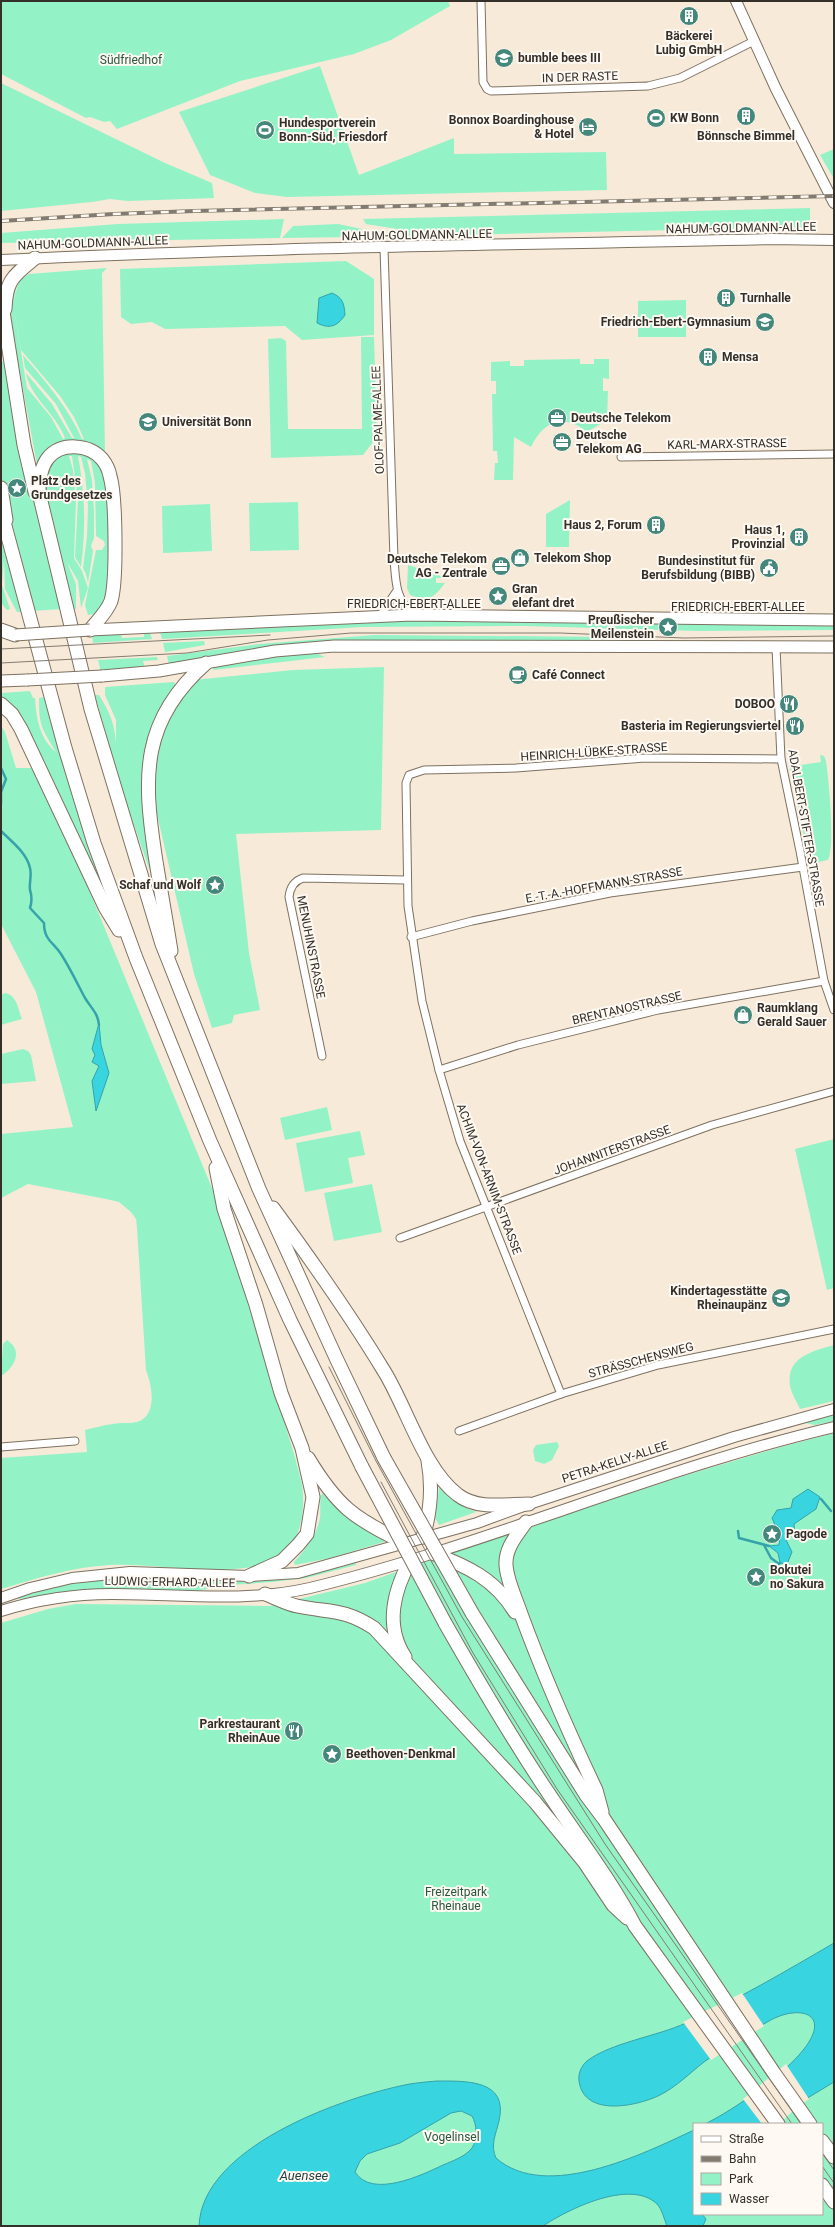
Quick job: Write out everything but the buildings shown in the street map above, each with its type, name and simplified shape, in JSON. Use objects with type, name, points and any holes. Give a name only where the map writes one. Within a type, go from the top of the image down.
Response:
[{"type":"highway","points":[[5,321],[6,290],[12,278],[35,258]]},
{"type":"highway","points":[[1,299],[24,445],[51,546]]},
{"type":"highway","points":[[90,630],[111,601],[114,584],[113,499],[110,476],[101,458],[89,449],[75,446],[62,449],[48,458],[41,471],[39,493],[91,709],[156,924],[176,983],[258,1189],[384,1458],[472,1613],[575,1779],[604,1819],[769,2067],[809,2123]]},
{"type":"highway","points":[[1,488],[8,534]]},
{"type":"highway","points":[[1,511],[65,748],[94,843],[136,958],[210,1142],[290,1320],[362,1467],[445,1623],[487,1696],[549,1794],[621,1900],[635,1926],[777,2123]]},
{"type":"highway","points":[[1,630],[15,635]]},
{"type":"highway","points":[[176,983],[153,839],[147,794],[147,777],[153,746],[162,717],[184,684],[206,663]]},
{"type":"highway","points":[[1,704],[12,714],[21,728],[105,906],[136,958]]},
{"type":"highway","points":[[210,1142],[224,1209],[256,1305],[281,1393],[302,1448],[313,1497],[307,1534],[282,1561],[249,1576]]},
{"type":"highway","points":[[258,1189],[302,1247],[384,1371],[402,1403],[427,1457],[449,1488],[469,1502],[481,1504],[529,1504]]},
{"type":"highway","points":[[302,1448],[327,1487],[352,1514],[375,1529],[405,1543]]},
{"type":"highway","points":[[420,1680],[400,1650],[393,1617],[394,1597],[400,1579],[417,1548],[432,1502],[432,1481],[427,1457]]},
{"type":"highway","points":[[526,1522],[511,1542],[506,1564],[510,1582],[528,1632],[596,1790],[604,1819]]},
{"type":"highway","points":[[431,1552],[461,1563],[488,1579],[503,1594],[528,1632]]},
{"type":"highway","points":[[265,1594],[297,1606],[334,1610],[362,1621],[374,1628],[420,1680],[535,1802],[585,1863],[613,1905],[635,1926]]},
{"type":"highway","points":[[823,2142],[834,2158]]},
{"type":"highway","points":[[823,2186],[834,2202]]},
{"type":"main road","points":[[736,1],[754,42],[834,203]]},
{"type":"main road","name":"NAHUM-GOLDMANN-ALLEE","points":[[1,260],[384,248],[772,239],[834,240]]},
{"type":"main road","name":"FRIEDRICH-EBERT-ALLEE","points":[[1,636],[90,630],[412,615],[834,620]]},
{"type":"main road","points":[[1,681],[102,676],[159,671],[274,650],[334,646],[834,647]]},
{"type":"main road","name":"PETRA-KELLY-ALLEE","points":[[405,1543],[417,1548],[477,1523],[529,1504],[734,1437],[834,1409]]},
{"type":"main road","points":[[431,1552],[653,1479],[834,1427]]},
{"type":"main road","name":"LUDWIG-ERHARD-ALLEE","points":[[1,1598],[30,1588],[72,1578],[130,1572],[249,1576],[298,1572],[405,1543]]},
{"type":"main road","name":"LUDWIG-ERHARD-ALLEE","points":[[1,1611],[27,1603],[80,1595],[112,1594],[221,1598],[310,1588],[417,1548],[431,1552]]},
{"type":"street","name":"IN DER RASTE","points":[[481,1],[483,82],[487,89],[491,91],[648,86],[680,78],[754,42]]},
{"type":"street","name":"OLOF-PALME-ALLEE","points":[[384,248],[396,592],[402,603],[412,615]]},
{"type":"street","name":"KARL-MARX-STRASSE","points":[[621,457],[834,454]]},
{"type":"street","points":[[380,616],[396,592]]},
{"type":"street","name":"ADALBERT-STIFTER-STRASSE","points":[[776,648],[781,759],[824,981],[834,1010]]},
{"type":"street","name":"HEINRICH-LÜBKE-STRASSE","points":[[410,775],[424,770],[516,768],[644,758],[781,759]]},
{"type":"street","name":"ACHIM-VON-ARNIM-STRASSE","points":[[410,775],[406,783],[406,880],[411,937],[422,1001],[439,1070],[460,1141],[561,1394]]},
{"type":"street","name":"E.-T.-A.-HOFFMANN-STRASSE","points":[[411,937],[513,912],[610,894],[803,867]]},
{"type":"street","name":"MENUHINSTRASSE","points":[[322,1056],[289,897],[291,888],[296,882],[303,878],[406,880]]},
{"type":"street","name":"BRENTANOSTRASSE","points":[[439,1070],[518,1045],[658,1010],[824,981]]},
{"type":"street","name":"JOHANNITERSTRASSE","points":[[400,1238],[487,1208],[712,1125],[834,1091]]},
{"type":"street","name":"STRÄSSCHENSWEG","points":[[459,1431],[561,1394],[658,1365],[834,1329]]},
{"type":"street","points":[[1,1447],[76,1440]]},
{"type":"green space","name":"Südfriedhof","points":[[1,1],[448,1],[450,6],[391,40],[354,54],[240,81],[117,129],[110,121],[104,122],[90,117],[86,118],[1,74]]},
{"type":"green space","name":"Hundesportverein Bonn-Süd, Friesdorf","points":[[320,66],[359,175],[454,138],[454,154],[606,152],[607,190],[287,197],[255,193],[210,175],[179,112]]},
{"type":"green space","points":[[1,83],[165,163],[212,183],[214,198],[128,201],[110,199],[1,211]]},
{"type":"green space","points":[[834,149],[834,179],[820,155]]},
{"type":"green space","points":[[810,208],[810,227],[408,236],[397,229],[366,224],[363,219]]},
{"type":"green space","points":[[284,219],[280,238],[1,243],[1,233],[118,224]]},
{"type":"green space","points":[[338,224],[362,229],[362,234],[353,237],[282,238],[293,226]]},
{"type":"green space","points":[[346,261],[374,279],[374,335],[302,340],[285,326],[165,329],[152,322],[131,324],[121,317],[120,269]]},
{"type":"green space","points":[[107,268],[102,273],[105,453],[85,442],[37,465],[9,313],[13,282],[17,285],[13,302],[19,281],[29,274]],"holes":[[[13,303],[21,350],[60,396],[74,417],[84,439],[82,439],[70,416],[56,395],[23,355],[25,368],[56,404],[74,438],[72,438],[52,404],[26,373],[28,382],[38,398],[56,421],[65,438],[63,439],[51,417],[27,388]]]},
{"type":"green space","points":[[686,300],[686,337],[638,337],[638,301]]},
{"type":"green space","points":[[361,337],[374,337],[377,437],[363,455],[271,458],[268,339],[281,338],[286,341],[288,429],[362,429]]},
{"type":"green space","points":[[580,359],[580,364],[594,364],[594,359],[609,359],[609,379],[603,378],[603,391],[608,391],[607,420],[587,432],[570,423],[555,423],[542,431],[531,447],[514,437],[513,480],[494,480],[495,463],[498,463],[497,451],[493,451],[492,394],[496,394],[496,381],[491,381],[491,362],[510,361],[510,366],[524,366],[524,360]]},
{"type":"green space","points":[[1,360],[7,366],[34,500],[61,609],[33,611],[1,475]]},
{"type":"green space","points":[[68,451],[91,457],[99,463],[105,476],[109,527],[108,579],[105,596],[97,614],[88,615],[85,605],[96,550],[102,550],[105,545],[104,541],[96,536],[95,483],[91,461],[87,459],[92,480],[94,538],[91,546],[93,551],[88,583],[83,568],[87,536],[88,506],[85,473],[81,457],[78,456],[84,511],[84,539],[81,567],[75,557],[78,499],[72,456],[69,456],[73,470],[76,500],[74,558],[82,571],[88,588],[81,608],[78,581],[67,562],[76,584],[76,609],[71,609],[44,495],[48,466],[51,461]]},
{"type":"green space","points":[[570,500],[569,547],[546,547],[546,514]]},
{"type":"green space","points":[[298,502],[299,550],[250,551],[249,503]]},
{"type":"green space","points":[[210,504],[212,551],[163,553],[162,506]]},
{"type":"green space","points":[[1,526],[22,612],[17,612],[5,589],[4,559],[2,585],[10,609],[7,610],[1,603]]},
{"type":"green space","points":[[408,565],[447,578],[436,578],[436,583],[445,583],[434,595],[430,597],[422,598],[410,595],[407,588]]},
{"type":"green space","points":[[363,620],[834,624],[834,630],[698,631],[525,626],[363,627],[162,639],[160,632]]},
{"type":"green space","points":[[144,633],[150,633],[152,639],[93,643],[92,635],[121,634],[122,638],[144,637]]},
{"type":"green space","points":[[375,635],[613,637],[613,640],[336,641],[258,648],[169,665],[167,656],[259,644]]},
{"type":"green space","points":[[204,641],[205,645],[165,652],[163,643]]},
{"type":"green space","points":[[313,652],[325,657],[214,670],[212,665],[254,658]]},
{"type":"green space","points":[[157,657],[158,660],[143,661],[145,668],[101,672],[98,660]]},
{"type":"green space","points":[[384,667],[381,830],[236,834],[249,953],[260,1010],[234,1015],[232,1023],[212,1028],[194,974],[153,797],[156,759],[163,727],[193,680],[293,670]]},
{"type":"green space","points":[[174,682],[176,685],[165,702],[144,766],[143,800],[154,876],[152,877],[121,788],[95,695],[99,695],[109,713],[113,725],[116,744],[116,720],[105,695],[105,687]]},
{"type":"green space","points":[[30,691],[33,698],[35,698],[36,713],[40,728],[46,741],[56,752],[44,732],[41,722],[39,698],[45,697],[109,903],[8,703],[1,697],[2,693]]},
{"type":"green space","points":[[1,726],[5,732],[16,768],[34,768],[77,861],[214,1193],[295,1457],[302,1487],[303,1504],[301,1521],[296,1537],[286,1551],[280,1556],[264,1564],[244,1568],[222,1569],[129,1565],[96,1566],[55,1574],[1,1589],[1,1458],[87,1452],[85,1430],[116,1423],[137,1422],[144,1418],[148,1413],[151,1407],[152,1399],[146,1370],[136,1219],[131,1212],[119,1202],[28,1184],[1,1198],[1,1134],[73,1127],[36,992],[1,924]]},
{"type":"green space","points":[[820,755],[824,756],[826,761],[829,783],[831,813],[830,853],[828,860],[809,864],[800,816],[803,815],[801,807],[798,807],[789,764],[792,760],[794,766],[821,762]]},
{"type":"green space","points":[[5,993],[9,994],[15,999],[22,1019],[1,1025],[1,995]]},
{"type":"green space","points":[[23,1049],[28,1051],[31,1055],[36,1081],[1,1084],[1,1054]]},
{"type":"green space","points":[[327,1107],[332,1130],[285,1140],[280,1118]]},
{"type":"green space","points":[[360,1131],[365,1155],[348,1158],[353,1183],[305,1192],[296,1143]]},
{"type":"green space","points":[[834,1139],[834,1288],[827,1290],[795,1149]]},
{"type":"green space","points":[[372,1184],[382,1232],[334,1241],[324,1193]]},
{"type":"green space","points":[[7,1340],[12,1344],[16,1354],[10,1369],[1,1376],[3,1344]]},
{"type":"green space","points":[[834,1345],[834,1401],[800,1409],[790,1385],[792,1368],[803,1357],[810,1353]]},
{"type":"green space","points":[[834,1414],[834,1421],[815,1425],[805,1423]]},
{"type":"green space","name":"Freizeitpark Rheinaue","points":[[834,1433],[834,2226],[1,2226],[1,1623],[48,1609],[76,1604],[270,1606],[365,1583],[506,1533],[530,1528],[542,1522],[651,1486]]},
{"type":"green space","points":[[557,1442],[559,1446],[552,1460],[544,1464],[535,1461],[533,1450],[536,1445]]},
{"type":"green space","points":[[439,1487],[464,1507],[476,1512],[439,1525],[435,1518]]},
{"type":"green space","points":[[322,1493],[342,1512],[385,1539],[384,1542],[330,1558],[295,1565],[294,1562],[316,1531],[320,1518]]},
{"type":"green space","points":[[356,1563],[356,1565],[306,1578],[230,1585],[196,1591],[88,1589],[18,1598],[47,1589],[77,1583],[136,1579],[257,1581],[307,1575]]},
{"type":"water","points":[[332,293],[341,299],[345,315],[339,322],[332,326],[321,325],[317,323],[319,298]]},
{"type":"water","points":[[99,1023],[101,1045],[109,1073],[96,1111],[92,1081],[99,1066],[92,1062],[95,1055],[92,1049]]},
{"type":"water","points":[[808,1489],[820,1497],[816,1509],[794,1524],[795,1537],[790,1535],[786,1540],[792,1552],[787,1564],[780,1563],[778,1553],[769,1546],[779,1545],[780,1537],[772,1518],[777,1510],[791,1508],[793,1499]]},
{"type":"water","points":[[834,1943],[834,2082],[796,2105],[777,2123],[707,2123],[730,2110],[758,2091],[784,2070],[804,2049],[812,2037],[815,2027],[813,2020],[808,2015],[801,2013],[791,2013],[780,2016],[752,2030],[712,2056],[672,2088],[650,2099],[639,2103],[626,2105],[601,2105],[591,2100],[583,2093],[579,2076],[580,2070],[587,2061],[608,2049],[621,2044],[675,2028],[724,2005]]},
{"type":"water","name":"Auensee","points":[[460,2081],[482,2085],[491,2090],[497,2097],[500,2107],[499,2121],[494,2144],[494,2153],[496,2158],[517,2170],[541,2176],[567,2175],[595,2170],[649,2151],[693,2130],[693,2215],[703,2215],[706,2219],[703,2226],[667,2226],[662,2211],[657,2204],[645,2197],[631,2194],[615,2195],[582,2205],[543,2226],[199,2226],[206,2198],[223,2173],[247,2151],[277,2132],[310,2116],[342,2103],[373,2093],[414,2083]],"holes":[[[461,2111],[472,2116],[476,2136],[472,2148],[466,2154],[423,2174],[398,2182],[373,2184],[363,2180],[355,2172],[360,2161],[367,2154],[400,2143],[451,2113]]]},
{"type":"pier","points":[[742,1993],[764,2026],[711,2060],[683,2022]]},
{"type":"pier","points":[[786,2064],[809,2099],[797,2107],[780,2123],[761,2123],[743,2099]]},
{"type":"waterway","points":[[1,768],[6,779],[1,792],[1,803]]},
{"type":"waterway","points":[[1,831],[26,857],[31,873],[30,887],[32,899],[30,908],[44,923],[44,929],[47,937],[64,959],[85,998],[96,1014],[99,1025]]},
{"type":"waterway","points":[[821,1499],[831,1511]]},
{"type":"waterway","points":[[738,1531],[739,1538],[769,1546]]},
{"type":"waterway","points":[[764,1545],[771,1558],[779,1564],[780,1563]]},
{"type":"tram line","points":[[1,663],[187,653],[268,640],[351,633],[560,633],[684,638],[834,636]]},
{"type":"tram line","points":[[1,649],[270,635]]},
{"type":"tram line","points":[[329,1367],[376,1461],[462,1617],[605,1844],[800,2123]]},
{"type":"tram line","points":[[381,1482],[473,1653],[557,1789],[791,2123]]},
{"type":"tram line","points":[[823,2154],[834,2170]]},
{"type":"tram line","points":[[823,2167],[834,2183]]},
{"type":"railway","points":[[1,221],[194,211],[834,196]]},
{"type":"place","name":"Bäckerei Lubig GmbH","points":[[689,16]]},
{"type":"place","name":"bumble bees III","points":[[504,58]]},
{"type":"place","name":"Bönnsche Bimmel","points":[[746,116]]},
{"type":"place","name":"KW Bonn","points":[[656,118]]},
{"type":"place","name":"Bonnox Boardinghouse & Hotel","points":[[588,127]]},
{"type":"place","name":"Hundesportverein Bonn-Süd, Friesdorf","points":[[265,130]]},
{"type":"place","name":"Turnhalle","points":[[726,298]]},
{"type":"place","name":"Friedrich-Ebert-Gymnasium","points":[[765,322]]},
{"type":"place","name":"Mensa","points":[[708,357]]},
{"type":"place","name":"Deutsche Telekom","points":[[557,418]]},
{"type":"place","name":"Universität Bonn","points":[[148,422]]},
{"type":"place","name":"Deutsche Telekom AG","points":[[562,442]]},
{"type":"place","name":"Platz des Grundgesetzes","points":[[17,488]]},
{"type":"place","name":"Haus 2, Forum","points":[[656,525]]},
{"type":"place","name":"Haus 1, Provinzial","points":[[799,537]]},
{"type":"place","name":"Telekom Shop","points":[[520,558]]},
{"type":"place","name":"Deutsche Telekom AG - Zentrale","points":[[501,566]]},
{"type":"place","name":"Bundesinstitut für Berufsbildung (BIBB)","points":[[769,568]]},
{"type":"place","name":"Gran elefant dret","points":[[498,596]]},
{"type":"place","name":"Preußischer Meilenstein","points":[[668,627]]},
{"type":"place","name":"Café Connect","points":[[518,675]]},
{"type":"place","name":"DOBOO","points":[[789,704]]},
{"type":"place","name":"Basteria im Regierungsviertel","points":[[795,726]]},
{"type":"place","name":"Schaf und Wolf","points":[[215,885]]},
{"type":"place","name":"Raumklang Gerald Sauer","points":[[743,1015]]},
{"type":"place","name":"Kindertagesstätte Rheinaupänz","points":[[781,1298]]},
{"type":"place","name":"Pagode","points":[[772,1534]]},
{"type":"place","name":"Bokutei no Sakura","points":[[756,1577]]},
{"type":"place","name":"Parkrestaurant RheinAue","points":[[294,1731]]},
{"type":"place","name":"Beethoven-Denkmal","points":[[332,1754]]},
{"type":"park label","name":"Vogelinsel","points":[[452,2137]]}]
